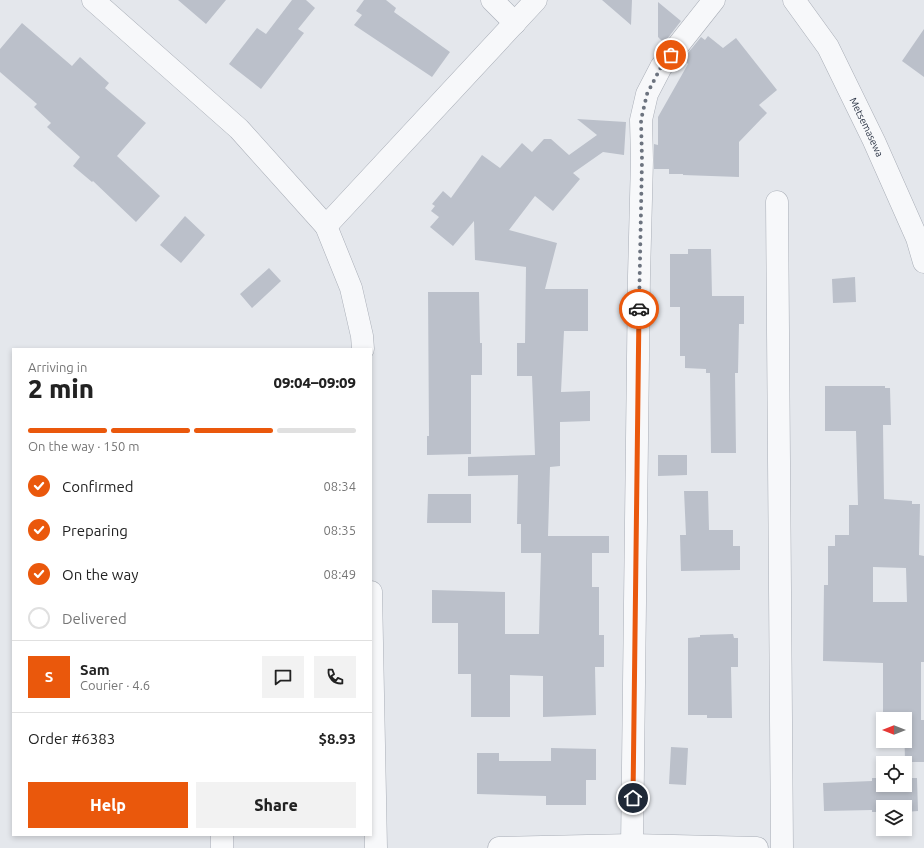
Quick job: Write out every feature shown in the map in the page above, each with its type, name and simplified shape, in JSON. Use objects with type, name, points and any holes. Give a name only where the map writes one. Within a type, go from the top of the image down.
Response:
[{"type":"street","points":[[93,0],[239,129],[326,226],[352,288],[362,336],[363,348]]},
{"type":"street","points":[[492,0],[514,23]]},
{"type":"street","points":[[326,226],[536,0]]},
{"type":"street","points":[[632,847],[639,276],[642,160],[641,120],[647,94],[661,67],[714,0]]},
{"type":"street","name":"Metsemasewa","points":[[794,0],[828,47],[880,155],[917,238],[924,262]]},
{"type":"street","points":[[777,202],[782,848]]},
{"type":"street","points":[[372,668],[374,821],[376,848]]},
{"type":"street","points":[[222,836],[222,848]]},
{"type":"street","points":[[499,848],[757,848]]},
{"type":"building","points":[[178,0],[226,0],[206,24]]},
{"type":"building","points":[[292,0],[306,0],[315,8],[298,29],[304,33],[261,89],[229,64],[257,28],[266,34]]},
{"type":"building","points":[[364,0],[386,0],[396,8],[394,12],[450,52],[432,77],[354,25],[362,15],[356,11]]},
{"type":"building","points":[[602,0],[632,0],[631,25]]},
{"type":"building","points":[[658,2],[681,21],[664,43],[658,37]]},
{"type":"building","points":[[22,23],[72,66],[80,57],[109,83],[105,88],[146,123],[117,156],[160,196],[136,222],[93,181],[92,182],[73,166],[80,157],[47,127],[51,123],[34,107],[37,104],[0,72],[0,49]]},
{"type":"building","points":[[924,29],[924,77],[902,61]]},
{"type":"building","points":[[708,36],[723,48],[736,38],[777,90],[759,105],[767,113],[739,142],[739,177],[669,174],[669,169],[654,169],[654,144],[658,145],[658,117],[688,64],[683,59],[701,37],[705,40]]},
{"type":"building","points":[[577,119],[626,122],[624,155],[603,152],[573,173],[580,179],[553,211],[535,196],[509,230],[557,243],[545,289],[588,289],[588,331],[564,331],[561,392],[590,391],[590,421],[560,422],[560,466],[550,467],[548,536],[609,536],[609,553],[592,553],[592,587],[599,587],[599,635],[604,635],[604,667],[595,667],[596,715],[543,717],[543,676],[510,675],[510,717],[471,717],[471,674],[458,674],[458,623],[432,623],[432,590],[505,592],[505,634],[539,634],[541,553],[521,553],[521,524],[517,524],[518,475],[468,476],[468,457],[535,455],[532,376],[517,376],[517,343],[525,343],[526,267],[475,260],[474,221],[453,246],[430,227],[439,217],[431,211],[435,206],[432,204],[443,191],[451,198],[482,155],[500,168],[522,143],[532,152],[544,139],[551,139],[569,155],[597,135]]},
{"type":"building","points":[[185,216],[205,235],[181,263],[160,245]]},
{"type":"building","points":[[688,249],[711,249],[712,296],[744,296],[744,324],[739,324],[738,373],[735,373],[736,453],[711,453],[710,373],[706,373],[706,369],[685,368],[685,356],[680,356],[680,307],[670,307],[670,254],[688,254]]},
{"type":"building","points":[[269,268],[281,281],[252,308],[240,294]]},
{"type":"building","points":[[855,277],[856,302],[833,303],[832,279]]},
{"type":"building","points":[[428,292],[479,292],[482,375],[471,375],[471,454],[427,455],[427,436],[429,436]]},
{"type":"building","points":[[825,386],[885,386],[885,388],[890,388],[891,425],[883,425],[884,499],[912,501],[912,504],[920,504],[919,555],[924,556],[924,662],[921,662],[921,720],[924,720],[924,762],[912,762],[912,756],[905,756],[905,748],[912,748],[912,712],[883,712],[883,663],[823,661],[824,585],[828,585],[828,546],[835,546],[835,535],[849,535],[849,505],[858,505],[856,431],[825,431]],"holes":[[[873,567],[906,568],[907,602],[873,602]]]},
{"type":"building","points":[[658,455],[687,455],[687,475],[658,476]]},
{"type":"building","points":[[684,491],[708,491],[709,530],[733,530],[733,546],[740,546],[740,570],[681,571],[680,535],[686,535]]},
{"type":"building","points":[[428,494],[471,494],[471,523],[427,523]]},
{"type":"building","points":[[733,634],[734,638],[738,638],[738,667],[731,667],[732,718],[707,718],[707,715],[688,715],[688,638],[700,637],[700,635]]},
{"type":"building","points":[[671,747],[688,748],[686,785],[669,784]]},
{"type":"building","points":[[551,748],[596,749],[596,780],[586,780],[586,805],[546,805],[546,796],[477,794],[477,753],[499,753],[499,761],[551,761]]},
{"type":"building","points":[[872,778],[876,778],[876,792],[912,792],[912,778],[917,778],[918,811],[912,811],[912,800],[876,800],[876,812],[872,812],[872,810],[824,811],[823,783],[872,781]]},
{"type":"way so far","points":[[639,309],[642,160],[641,120],[647,94],[661,67],[671,55]]},
{"type":"route","points":[[633,798],[639,309]]}]
